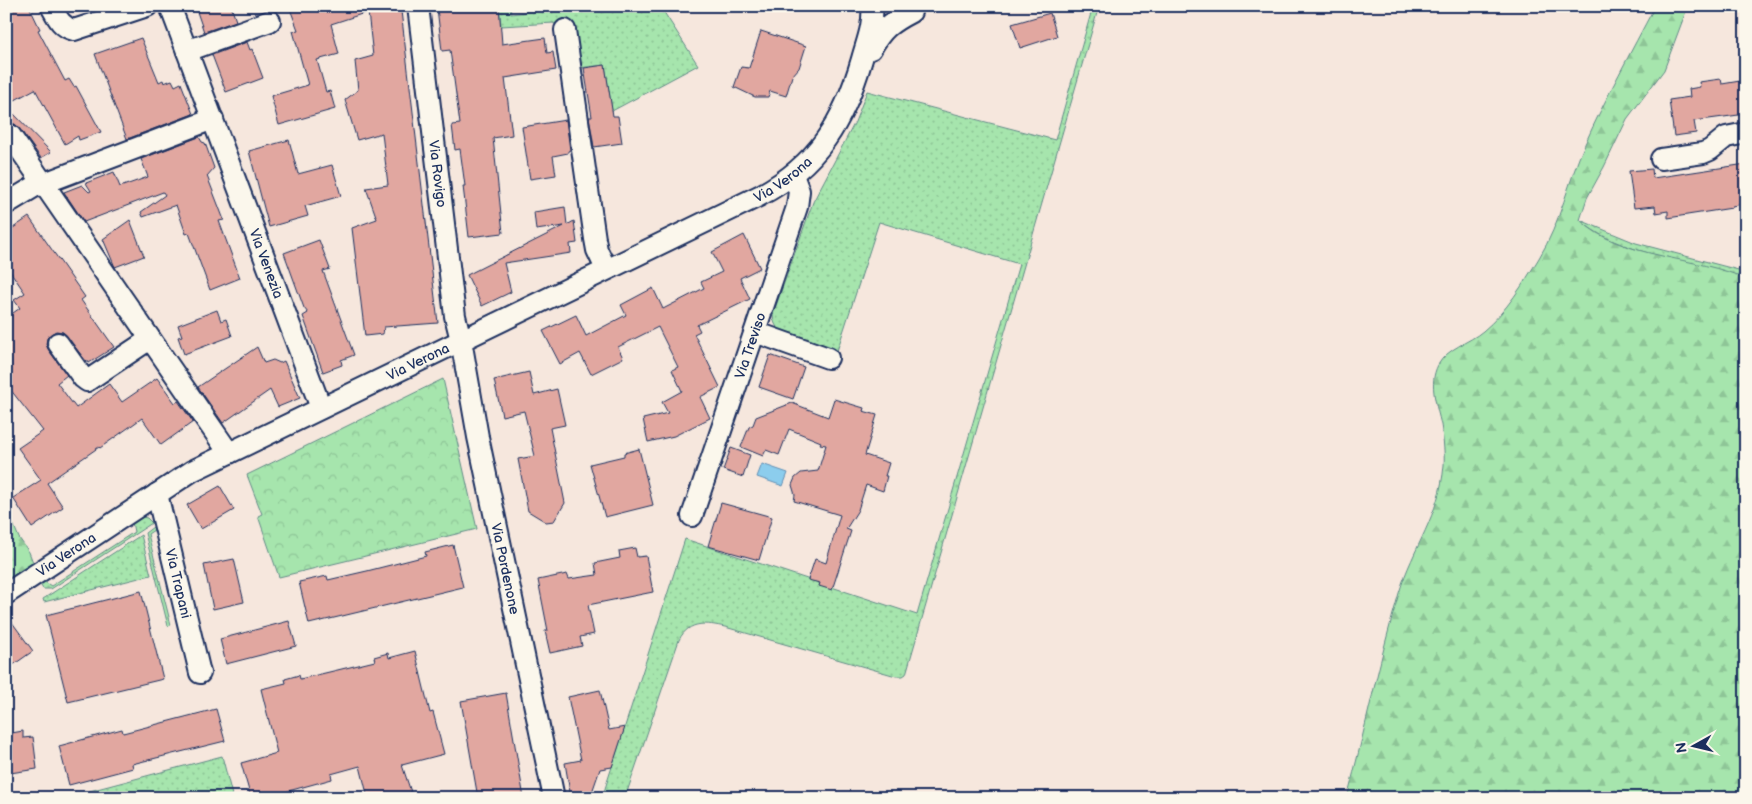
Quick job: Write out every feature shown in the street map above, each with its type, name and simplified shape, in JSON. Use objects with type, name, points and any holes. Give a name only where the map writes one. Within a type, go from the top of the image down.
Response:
[{"type":"street","points":[[51,6],[61,23],[74,30],[147,6]]},
{"type":"street","name":"Via Venezia","points":[[170,6],[321,408]]},
{"type":"street","name":"Via Rovigo","points":[[418,6],[455,316],[461,340]]},
{"type":"street","name":"Via Verona","points":[[6,594],[192,471],[759,196],[793,175],[814,156],[836,126],[847,104],[872,27],[872,6]]},
{"type":"street","points":[[882,6],[892,12],[917,9]]},
{"type":"street","name":"Via Verona","points":[[860,68],[880,32],[895,20],[917,9]]},
{"type":"street","points":[[187,51],[270,21]]},
{"type":"street","points":[[565,30],[595,239],[597,250],[606,269]]},
{"type":"street","points":[[6,204],[26,190],[43,183],[213,119]]},
{"type":"street","points":[[1661,159],[1703,153],[1710,150],[1726,136],[1746,133]]},
{"type":"street","points":[[10,135],[229,453]]},
{"type":"street","name":"Via Treviso","points":[[692,516],[798,200],[798,186],[793,175]]},
{"type":"street","points":[[754,332],[828,358]]},
{"type":"street","points":[[58,343],[87,381],[150,338]]},
{"type":"street","name":"Via Pordenone","points":[[461,340],[474,417],[554,798]]},
{"type":"street","name":"Via Trapani","points":[[157,494],[200,673]]},
{"type":"green space","points":[[499,6],[510,6],[511,14],[542,10],[542,6],[660,6],[698,65],[612,111],[605,65],[579,68],[573,22],[501,26]]},
{"type":"green space","points":[[1093,6],[1099,6],[906,674],[896,676],[725,627],[705,624],[693,626],[679,640],[625,798],[602,798],[685,539],[917,615],[1019,264],[879,222],[837,351],[784,334],[776,326],[773,314],[813,202],[855,122],[867,91],[1055,140]]},
{"type":"green space","points":[[1655,6],[1688,6],[1664,70],[1627,119],[1587,198],[1580,220],[1597,233],[1637,250],[1727,271],[1746,279],[1746,798],[1347,798],[1399,593],[1432,515],[1441,483],[1444,450],[1441,425],[1434,395],[1435,372],[1447,354],[1483,331],[1499,315],[1521,287],[1539,258],[1559,216],[1579,158],[1593,126]]},
{"type":"green space","points":[[1580,220],[1636,243],[1746,272],[1746,279],[1622,245],[1592,230]]},
{"type":"green space","points":[[443,379],[477,529],[279,577],[258,516],[262,514],[247,475]]},
{"type":"green space","points":[[6,507],[19,538],[29,552],[34,565],[6,584]]},
{"type":"green space","points":[[142,517],[147,518],[152,523],[51,589],[43,589],[41,586],[42,580],[51,586],[134,532],[132,522]]},
{"type":"green space","points":[[153,527],[154,530],[148,534],[171,625],[168,626],[145,533]]},
{"type":"green space","points":[[141,535],[151,575],[44,602],[43,599]]},
{"type":"green space","points":[[222,756],[232,795],[230,798],[167,798],[150,795],[126,798],[63,798]]},
{"type":"water","points":[[762,464],[788,473],[783,486],[757,477]]},
{"type":"building","points":[[6,6],[29,6],[40,29],[38,30],[65,81],[69,79],[74,87],[76,86],[101,132],[79,140],[78,136],[65,144],[35,89],[6,105]]},
{"type":"building","points":[[195,6],[231,6],[236,21],[204,32]]},
{"type":"building","points":[[289,6],[376,6],[377,9],[373,10],[393,8],[393,12],[401,11],[438,323],[384,327],[383,334],[365,336],[352,228],[377,219],[366,188],[388,185],[382,133],[357,140],[345,100],[358,90],[355,61],[373,56],[368,12],[331,24],[339,54],[317,60],[326,92],[330,91],[335,109],[279,125],[271,96],[308,85],[293,31],[298,30]]},
{"type":"building","points":[[451,6],[499,6],[502,44],[545,38],[547,53],[553,52],[556,70],[505,78],[512,135],[493,138],[503,233],[469,237],[460,149],[455,150],[452,125],[460,124],[450,50],[442,51],[437,8]]},
{"type":"building","points":[[1050,13],[1057,36],[1020,48],[1012,24]]},
{"type":"building","points":[[761,31],[806,46],[799,68],[792,76],[786,96],[770,91],[768,97],[755,97],[734,87],[741,67],[749,68]]},
{"type":"building","points":[[141,38],[159,82],[163,80],[164,83],[172,80],[175,86],[181,83],[193,114],[127,139],[95,54]]},
{"type":"building","points":[[247,42],[250,50],[252,49],[263,78],[226,92],[212,55]]},
{"type":"building","points":[[605,65],[613,116],[618,116],[622,143],[594,147],[589,117],[592,117],[584,68]]},
{"type":"building","points":[[1721,79],[1722,84],[1746,80],[1746,114],[1694,121],[1696,133],[1674,136],[1669,100],[1690,97],[1689,89],[1700,87],[1699,82]]},
{"type":"building","points":[[11,111],[51,152],[41,158],[15,124],[6,123],[6,115]]},
{"type":"building","points":[[566,120],[570,150],[568,153],[553,156],[556,175],[530,179],[522,127]]},
{"type":"building","points":[[199,137],[205,143],[214,168],[207,176],[224,220],[219,221],[240,278],[210,290],[189,233],[186,234],[176,205],[143,217],[141,212],[165,195],[163,192],[84,222],[64,192],[82,185],[89,192],[91,191],[86,183],[114,172],[120,187],[148,177],[141,159]]},
{"type":"building","points":[[289,140],[298,174],[332,165],[341,196],[305,206],[308,216],[269,227],[249,151]]},
{"type":"building","points":[[1746,164],[1746,187],[1740,187],[1742,204],[1732,206],[1732,208],[1668,218],[1668,211],[1656,213],[1655,206],[1634,208],[1629,171],[1652,169],[1653,178]]},
{"type":"building","points":[[565,207],[567,225],[574,221],[577,243],[570,244],[571,253],[504,263],[511,292],[482,306],[467,275],[564,226],[536,230],[534,212]]},
{"type":"building","points":[[29,217],[85,297],[81,300],[114,347],[89,363],[63,332],[56,331],[47,338],[46,344],[48,349],[67,375],[57,383],[76,408],[109,384],[122,402],[157,378],[175,403],[178,401],[193,422],[161,445],[142,418],[47,483],[63,507],[32,528],[13,498],[41,480],[18,448],[43,431],[6,384],[6,318],[20,308],[14,300],[25,293],[6,265],[6,233]]},
{"type":"building","points":[[130,220],[144,256],[115,267],[103,239]]},
{"type":"building","points":[[744,235],[760,268],[740,278],[750,299],[697,325],[700,331],[694,334],[720,387],[700,397],[710,418],[674,436],[648,442],[643,419],[668,413],[662,402],[682,391],[672,370],[678,367],[658,327],[618,347],[623,358],[591,374],[580,353],[560,364],[543,331],[576,315],[586,336],[626,315],[621,305],[653,288],[663,309],[704,288],[701,282],[722,272],[712,252]]},
{"type":"building","points":[[319,240],[330,269],[323,271],[354,355],[341,360],[342,365],[323,372],[303,316],[308,313],[304,308],[284,253]]},
{"type":"building","points":[[217,310],[221,321],[226,319],[232,336],[184,354],[178,337],[182,336],[178,325]]},
{"type":"building","points":[[257,347],[264,363],[273,360],[280,363],[284,361],[300,398],[278,407],[270,390],[223,423],[198,387]]},
{"type":"building","points":[[770,355],[804,367],[793,399],[759,387]]},
{"type":"building","points":[[529,372],[534,395],[557,389],[565,425],[550,428],[565,503],[554,521],[546,522],[528,511],[518,459],[535,456],[524,411],[502,416],[494,380]]},
{"type":"building","points":[[834,399],[864,408],[863,411],[877,415],[865,455],[889,463],[883,491],[866,485],[858,510],[846,529],[851,531],[832,590],[819,586],[820,583],[808,580],[815,559],[826,563],[840,515],[794,501],[795,495],[792,485],[795,478],[801,473],[818,471],[826,445],[789,429],[779,455],[766,450],[763,456],[741,447],[749,427],[753,425],[756,417],[792,403],[828,417]]},
{"type":"building","points":[[731,448],[750,455],[743,477],[723,470]]},
{"type":"building","points":[[639,449],[653,505],[605,517],[590,464],[624,456],[624,453]]},
{"type":"building","points":[[220,486],[234,510],[201,529],[187,505]]},
{"type":"building","points":[[721,503],[772,517],[759,560],[708,546]]},
{"type":"building","points":[[453,545],[463,587],[309,624],[299,582],[327,576],[328,580],[367,571],[426,556],[425,552]]},
{"type":"building","points":[[635,548],[637,557],[646,556],[653,592],[588,605],[594,634],[580,637],[582,646],[550,653],[545,631],[548,631],[538,580],[567,574],[569,579],[597,575],[595,563],[620,558],[619,551]]},
{"type":"building","points":[[234,559],[244,602],[213,609],[204,565]]},
{"type":"building","points":[[141,591],[163,679],[68,702],[46,615]]},
{"type":"building","points":[[6,614],[33,651],[6,670]]},
{"type":"building","points":[[289,621],[296,646],[226,664],[220,639]]},
{"type":"building","points":[[415,651],[430,713],[433,712],[444,754],[402,765],[413,798],[368,798],[360,766],[331,774],[332,779],[263,798],[251,798],[241,763],[277,753],[261,689],[286,683],[285,679],[299,675],[300,679],[375,661],[374,657],[388,653],[389,658]]},
{"type":"building","points":[[600,690],[609,730],[625,727],[612,767],[600,769],[590,798],[571,798],[565,763],[581,760],[568,697]]},
{"type":"building","points":[[506,693],[524,798],[478,798],[461,701]]},
{"type":"building","points":[[216,709],[225,741],[132,764],[133,768],[69,785],[59,746],[122,729],[123,733]]},
{"type":"building","points":[[23,731],[23,738],[33,737],[37,769],[10,773],[6,734]]}]
